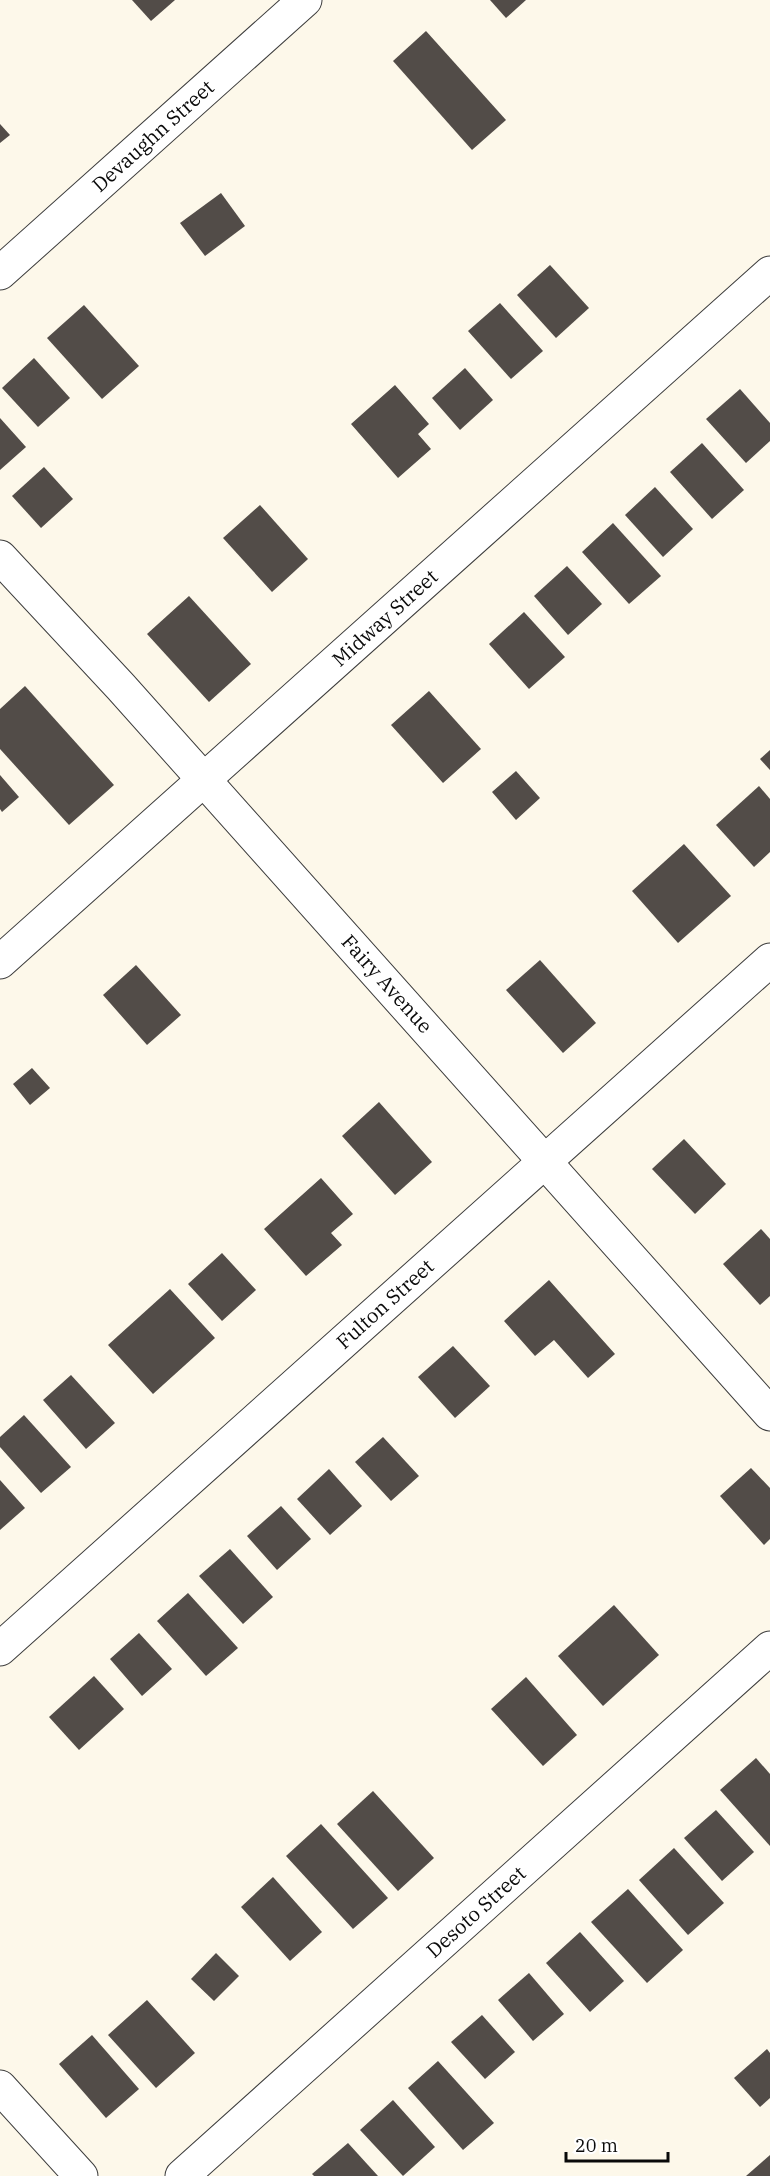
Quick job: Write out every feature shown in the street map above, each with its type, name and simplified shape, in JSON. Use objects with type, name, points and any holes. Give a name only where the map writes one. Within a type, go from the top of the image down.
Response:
[{"type":"street","name":"Devaughn Street","points":[[0,273],[305,0]]},
{"type":"street","name":"Midway Street","points":[[0,962],[770,273]]},
{"type":"street","name":"Fairy Avenue","points":[[0,557],[545,1160],[770,1414]]},
{"type":"street","name":"Fulton Street","points":[[0,1649],[770,960]]},
{"type":"street","name":"Desoto Street","points":[[182,2176],[770,1648]]},
{"type":"street","points":[[0,2087],[81,2176]]},
{"type":"building","points":[[132,0],[175,0],[151,21]]},
{"type":"building","points":[[490,0],[526,0],[506,18]]},
{"type":"building","points":[[426,31],[506,120],[472,150],[393,61]]},
{"type":"building","points":[[0,124],[10,135],[0,143]]},
{"type":"building","points":[[221,193],[245,226],[205,256],[180,223]]},
{"type":"building","points":[[550,265],[589,308],[556,338],[517,295]]},
{"type":"building","points":[[500,303],[543,351],[511,379],[468,331]]},
{"type":"building","points":[[84,305],[139,366],[102,399],[47,338]]},
{"type":"building","points":[[34,358],[70,398],[38,427],[2,388]]},
{"type":"building","points":[[465,368],[493,400],[460,430],[432,398]]},
{"type":"building","points":[[395,385],[429,424],[418,434],[431,449],[398,478],[351,424]]},
{"type":"building","points":[[740,389],[770,423],[770,441],[746,463],[706,419]]},
{"type":"building","points":[[0,418],[26,447],[0,470]]},
{"type":"building","points":[[702,443],[744,490],[712,519],[670,472]]},
{"type":"building","points":[[44,467],[73,499],[41,528],[12,496]]},
{"type":"building","points":[[655,487],[693,529],[663,557],[625,515]]},
{"type":"building","points":[[260,505],[308,559],[272,592],[223,538]]},
{"type":"building","points":[[613,523],[661,576],[629,604],[582,552]]},
{"type":"building","points":[[567,566],[602,604],[568,635],[534,596]]},
{"type":"building","points":[[189,596],[251,664],[209,702],[147,634]]},
{"type":"building","points":[[524,612],[565,657],[529,689],[489,644]]},
{"type":"building","points":[[25,686],[114,785],[69,825],[0,749],[0,709]]},
{"type":"building","points":[[429,691],[481,749],[443,783],[391,725]]},
{"type":"building","points":[[770,750],[770,770],[760,759]]},
{"type":"building","points":[[516,771],[540,798],[516,820],[492,792]]},
{"type":"building","points":[[0,775],[19,797],[2,812],[0,809]]},
{"type":"building","points":[[759,786],[770,799],[770,852],[754,867],[716,825]]},
{"type":"building","points":[[684,844],[731,896],[678,943],[632,891]]},
{"type":"building","points":[[540,960],[596,1023],[563,1053],[506,990]]},
{"type":"building","points":[[136,965],[181,1015],[147,1045],[103,995]]},
{"type":"building","points":[[32,1068],[50,1088],[30,1105],[13,1084]]},
{"type":"building","points":[[379,1102],[432,1162],[395,1195],[342,1136]]},
{"type":"building","points":[[684,1139],[726,1184],[695,1214],[652,1169]]},
{"type":"building","points":[[321,1178],[353,1214],[331,1233],[342,1245],[306,1276],[264,1229]]},
{"type":"building","points":[[761,1229],[770,1239],[770,1296],[760,1305],[723,1264]]},
{"type":"building","points":[[222,1253],[256,1290],[222,1321],[188,1284]]},
{"type":"building","points":[[549,1280],[615,1354],[588,1378],[554,1340],[535,1356],[504,1321]]},
{"type":"building","points":[[170,1289],[215,1338],[153,1394],[108,1345]]},
{"type":"building","points":[[453,1346],[490,1386],[455,1418],[418,1377]]},
{"type":"building","points":[[71,1375],[115,1423],[86,1449],[43,1400]]},
{"type":"building","points":[[24,1415],[71,1467],[41,1493],[0,1447],[0,1437]]},
{"type":"building","points":[[383,1437],[419,1476],[391,1501],[355,1462]]},
{"type":"building","points":[[751,1468],[770,1488],[770,1539],[764,1545],[720,1496]]},
{"type":"building","points":[[329,1469],[362,1506],[330,1535],[297,1499]]},
{"type":"building","points":[[0,1480],[25,1508],[0,1530]]},
{"type":"building","points":[[281,1506],[311,1539],[277,1570],[247,1536]]},
{"type":"building","points":[[230,1549],[273,1597],[243,1624],[199,1576]]},
{"type":"building","points":[[188,1593],[238,1648],[206,1676],[157,1621]]},
{"type":"building","points":[[614,1605],[659,1655],[603,1706],[558,1656]]},
{"type":"building","points":[[139,1633],[172,1669],[142,1696],[110,1659]]},
{"type":"building","points":[[94,1676],[124,1709],[79,1750],[49,1717]]},
{"type":"building","points":[[526,1677],[577,1735],[543,1766],[491,1709]]},
{"type":"building","points":[[756,1758],[770,1774],[770,1846],[720,1790]]},
{"type":"building","points":[[373,1791],[434,1858],[398,1891],[337,1824]]},
{"type":"building","points":[[716,1810],[754,1852],[722,1881],[684,1838]]},
{"type":"building","points":[[321,1824],[388,1898],[353,1929],[286,1856]]},
{"type":"building","points":[[674,1848],[724,1903],[688,1935],[639,1880]]},
{"type":"building","points":[[273,1877],[322,1932],[290,1961],[241,1907]]},
{"type":"building","points":[[628,1889],[683,1950],[647,1983],[591,1922]]},
{"type":"building","points":[[580,1932],[624,1981],[590,2012],[546,1963]]},
{"type":"building","points":[[216,1953],[239,1976],[214,2001],[191,1979]]},
{"type":"building","points":[[529,1973],[564,2014],[533,2041],[498,2000]]},
{"type":"building","points":[[147,2000],[195,2053],[156,2088],[108,2035]]},
{"type":"building","points":[[482,2015],[515,2052],[485,2079],[451,2042]]},
{"type":"building","points":[[92,2035],[139,2089],[106,2118],[59,2064]]},
{"type":"building","points":[[767,2049],[770,2053],[770,2098],[760,2107],[734,2078]]},
{"type":"building","points":[[438,2061],[494,2123],[463,2150],[408,2088]]},
{"type":"building","points":[[393,2100],[435,2147],[403,2176],[360,2130]]},
{"type":"building","points":[[348,2143],[378,2176],[314,2176],[312,2174]]},
{"type":"building","points":[[770,2155],[770,2176],[746,2176]]}]
